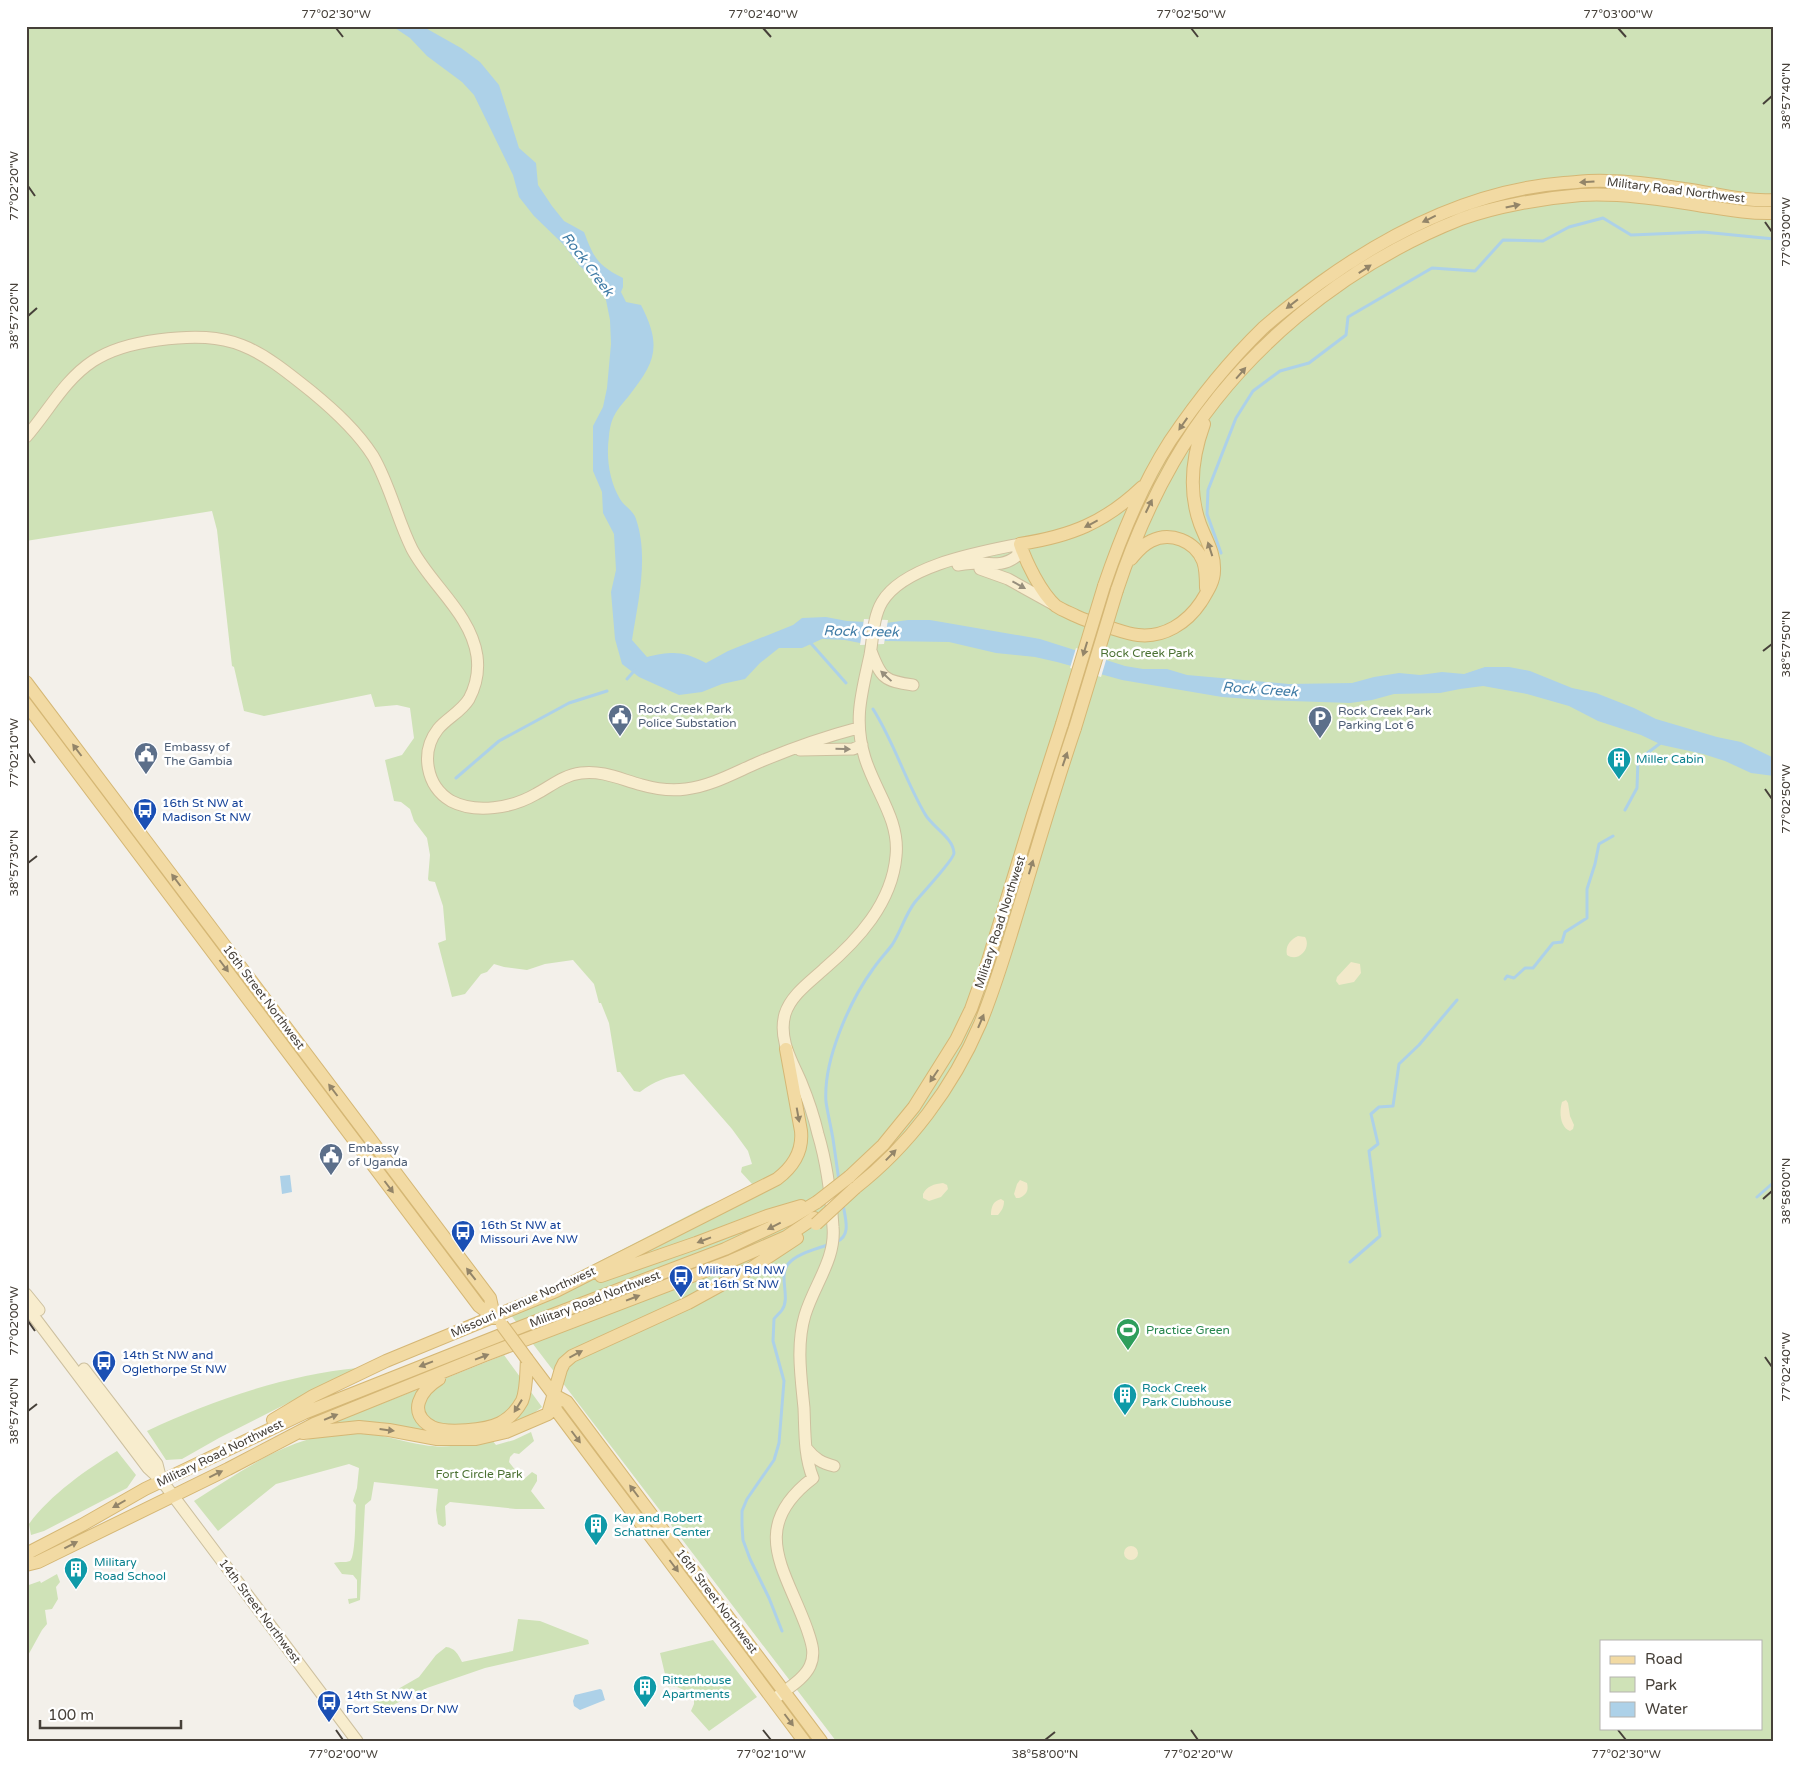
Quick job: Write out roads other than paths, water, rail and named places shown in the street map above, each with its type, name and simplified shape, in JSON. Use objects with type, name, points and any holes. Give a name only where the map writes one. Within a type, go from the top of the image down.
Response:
[{"type":"main road","name":"Military Road Northwest","points":[[852,1183],[914,1107],[956,1040],[972,1009],[1104,586],[1126,526],[1169,443],[1223,371],[1263,328],[1288,307],[1378,245],[1436,216],[1476,201],[1510,192],[1562,183],[1606,180],[1684,189],[1744,200],[1774,200]]},
{"type":"main road","name":"Military Road Northwest","points":[[26,1554],[82,1526],[121,1502],[162,1481],[304,1413],[725,1249],[789,1219],[816,1202],[852,1183],[870,1176],[915,1129],[944,1091],[974,1038],[1000,968],[1124,567],[1153,499],[1174,461],[1210,408],[1247,365],[1286,327],[1312,306],[1388,254],[1463,218],[1531,202],[1584,195],[1636,196],[1726,210],[1774,213]]},
{"type":"main road","points":[[1154,470],[1141,488],[1090,525],[1066,535],[1020,544],[1034,575],[1049,599],[1057,606],[1084,620],[1130,634],[1144,636],[1160,634],[1177,626],[1190,616],[1205,595],[1214,576],[1212,551],[1195,507],[1192,493],[1193,471],[1200,434],[1210,408]]},
{"type":"main road","points":[[1124,567],[1150,541],[1163,537],[1180,539],[1194,547],[1203,561],[1206,573],[1205,595]]},
{"type":"main road","name":"16th Street Northwest","points":[[26,682],[490,1298],[498,1321]]},
{"type":"main road","name":"16th Street Northwest","points":[[26,704],[479,1306],[498,1321],[554,1395],[567,1402],[821,1741]]},
{"type":"main road","name":"Missouri Avenue Northwest","points":[[218,1454],[313,1396],[386,1361],[498,1321],[777,1179],[788,1170],[797,1157],[801,1135],[786,1049]]},
{"type":"main road","points":[[287,1438],[305,1432],[359,1427],[389,1430],[437,1440],[476,1439],[506,1432],[546,1415],[550,1410],[563,1366],[572,1356],[675,1309],[768,1258],[815,1221],[852,1183]]},
{"type":"main road","points":[[556,1291],[696,1243],[767,1216],[816,1202]]},
{"type":"main road","name":"Military Road Northwest","points":[[26,1565],[38,1562],[173,1496],[314,1424],[731,1261],[786,1237],[815,1221]]},
{"type":"main road","points":[[459,1366],[427,1387],[420,1396],[419,1411],[421,1417],[431,1426],[443,1430],[474,1429],[495,1425],[506,1419],[516,1410],[522,1400],[525,1388],[527,1359]]},
{"type":"main road","name":"16th Street Northwest","points":[[554,1395],[556,1410],[804,1741]]},
{"type":"street","points":[[26,437],[64,388],[93,361],[107,353],[127,346],[183,337],[218,338],[250,348],[281,367],[325,403],[353,430],[372,456],[387,484],[402,526],[418,560],[459,615],[474,643],[478,660],[478,671],[473,691],[463,707],[437,731],[431,741],[428,753],[428,765],[433,782],[440,792],[454,802],[483,808],[509,805],[531,797],[565,777],[585,772],[608,774],[652,788],[686,789],[711,782],[809,743],[858,728]]},
{"type":"street","points":[[773,1700],[807,1672],[813,1655],[810,1638],[782,1569],[777,1546],[779,1525],[784,1510],[796,1492],[813,1478],[809,1468],[807,1449],[800,1339],[808,1305],[830,1254],[834,1234],[828,1181],[820,1139],[807,1098],[786,1049],[783,1033],[784,1021],[792,1000],[863,932],[882,901],[894,868],[897,847],[895,831],[869,770],[858,728],[861,696],[877,614],[883,599],[899,584],[912,576],[967,555],[1020,544],[1017,556],[1006,563],[939,566]]},
{"type":"street","points":[[958,565],[984,570],[1004,577],[1057,606]]},
{"type":"street","points":[[871,651],[876,664],[887,679],[893,682],[913,685]]},
{"type":"street","points":[[788,751],[853,749],[862,745]]},
{"type":"street","name":"14th Street Northwest","points":[[26,1294],[157,1464],[162,1481]]},
{"type":"street","name":"14th Street Northwest","points":[[26,1306],[148,1468],[162,1481],[357,1741]]},
{"type":"street","points":[[807,1449],[815,1459],[824,1464],[834,1466]]},
{"type":"water","name":"Rock Creek","points":[[392,26],[422,26],[461,48],[480,62],[499,85],[519,148],[536,163],[538,185],[564,221],[584,232],[594,255],[602,265],[623,278],[621,292],[626,302],[641,305],[648,319],[653,343],[650,363],[645,374],[615,415],[611,424],[608,444],[609,468],[613,484],[620,499],[635,516],[640,534],[642,549],[641,580],[632,640],[647,657],[678,653],[691,656],[706,663],[728,651],[793,625],[802,618],[826,617],[847,621],[886,623],[930,620],[1040,639],[1125,666],[1143,669],[1167,669],[1187,675],[1289,684],[1352,683],[1399,673],[1420,675],[1442,672],[1464,674],[1485,667],[1509,667],[1530,671],[1572,688],[1596,693],[1656,719],[1741,742],[1774,758],[1774,776],[1751,773],[1725,761],[1703,754],[1662,745],[1641,735],[1598,721],[1569,706],[1527,694],[1483,686],[1440,693],[1394,694],[1350,703],[1261,700],[1222,697],[1122,680],[1035,657],[996,653],[949,642],[887,641],[860,643],[822,639],[802,648],[779,648],[760,663],[745,679],[722,684],[702,692],[679,695],[639,677],[622,664],[615,639],[611,592],[616,570],[614,534],[603,513],[602,492],[593,471],[593,426],[603,407],[607,388],[611,344],[610,320],[606,300],[595,281],[579,265],[564,245],[534,216],[519,197],[513,175],[474,95],[462,82],[427,56],[410,38]]},
{"type":"water","points":[[290,1175],[292,1192],[282,1194],[280,1176]]},
{"type":"water","points":[[600,1689],[605,1700],[580,1710],[574,1706],[575,1695]]},
{"type":"waterway","points":[[1221,553],[1207,514],[1208,490],[1236,418],[1253,391],[1280,371],[1309,363],[1346,335],[1348,317],[1432,268],[1475,271],[1503,240],[1543,241],[1569,227],[1603,218],[1631,235],[1703,232],[1774,239]]},
{"type":"waterway","points":[[808,640],[846,683]]},
{"type":"waterway","points":[[627,679],[635,670]]},
{"type":"waterway","points":[[456,778],[499,741],[569,703],[607,691]]},
{"type":"waterway","points":[[839,1181],[826,1102],[829,1069],[839,1032],[855,998],[875,966],[892,945],[912,907],[944,869],[954,853],[950,842],[925,814],[873,709]]},
{"type":"waterway","points":[[1625,810],[1637,788],[1638,760],[1662,742]]},
{"type":"waterway","points":[[1505,979],[1507,976],[1514,978],[1525,968],[1533,968],[1553,943],[1562,942],[1565,932],[1587,918],[1587,889],[1599,844],[1613,836]]},
{"type":"waterway","points":[[1350,1262],[1380,1236],[1369,1151],[1378,1144],[1371,1114],[1379,1107],[1393,1106],[1399,1064],[1419,1045],[1457,1000]]},
{"type":"waterway","points":[[1757,1197],[1774,1182]]},
{"type":"waterway","points":[[836,1242],[844,1236],[846,1231],[843,1204]]},
{"type":"waterway","points":[[782,1631],[743,1540],[742,1511],[747,1499],[774,1460],[779,1443],[784,1381],[773,1341],[774,1319],[784,1305],[785,1269],[797,1257],[830,1244]]},
{"type":"place","name":"Rock Creek Park Police Substation","points":[[620,737]]},
{"type":"place","name":"Rock Creek Park Parking Lot 6","points":[[1320,739]]},
{"type":"place","name":"Embassy of The Gambia","points":[[146,775]]},
{"type":"place","name":"Miller Cabin","points":[[1619,780]]},
{"type":"place","name":"16th St NW at Madison St NW","points":[[145,831]]},
{"type":"place","name":"Embassy of Uganda","points":[[331,1176]]},
{"type":"place","name":"16th St NW at Missouri Ave NW","points":[[463,1253]]},
{"type":"place","name":"Military Rd NW at 16th St NW","points":[[681,1298]]},
{"type":"place","name":"Practice Green","points":[[1128,1351]]},
{"type":"place","name":"14th St NW and Oglethorpe St NW","points":[[104,1383]]},
{"type":"place","name":"Rock Creek Park Clubhouse","points":[[1125,1416]]},
{"type":"place","name":"Kay and Robert Schattner Center","points":[[596,1546]]},
{"type":"place","name":"Military Road School","points":[[76,1590]]},
{"type":"place","name":"Rittenhouse Apartments","points":[[645,1708]]},
{"type":"place","name":"14th St NW at Fort Stevens Dr NW","points":[[329,1723]]},
{"type":"park label","name":"Rock Creek Park","points":[[1147,653]]},
{"type":"park label","name":"Fort Circle Park","points":[[479,1474]]}]
